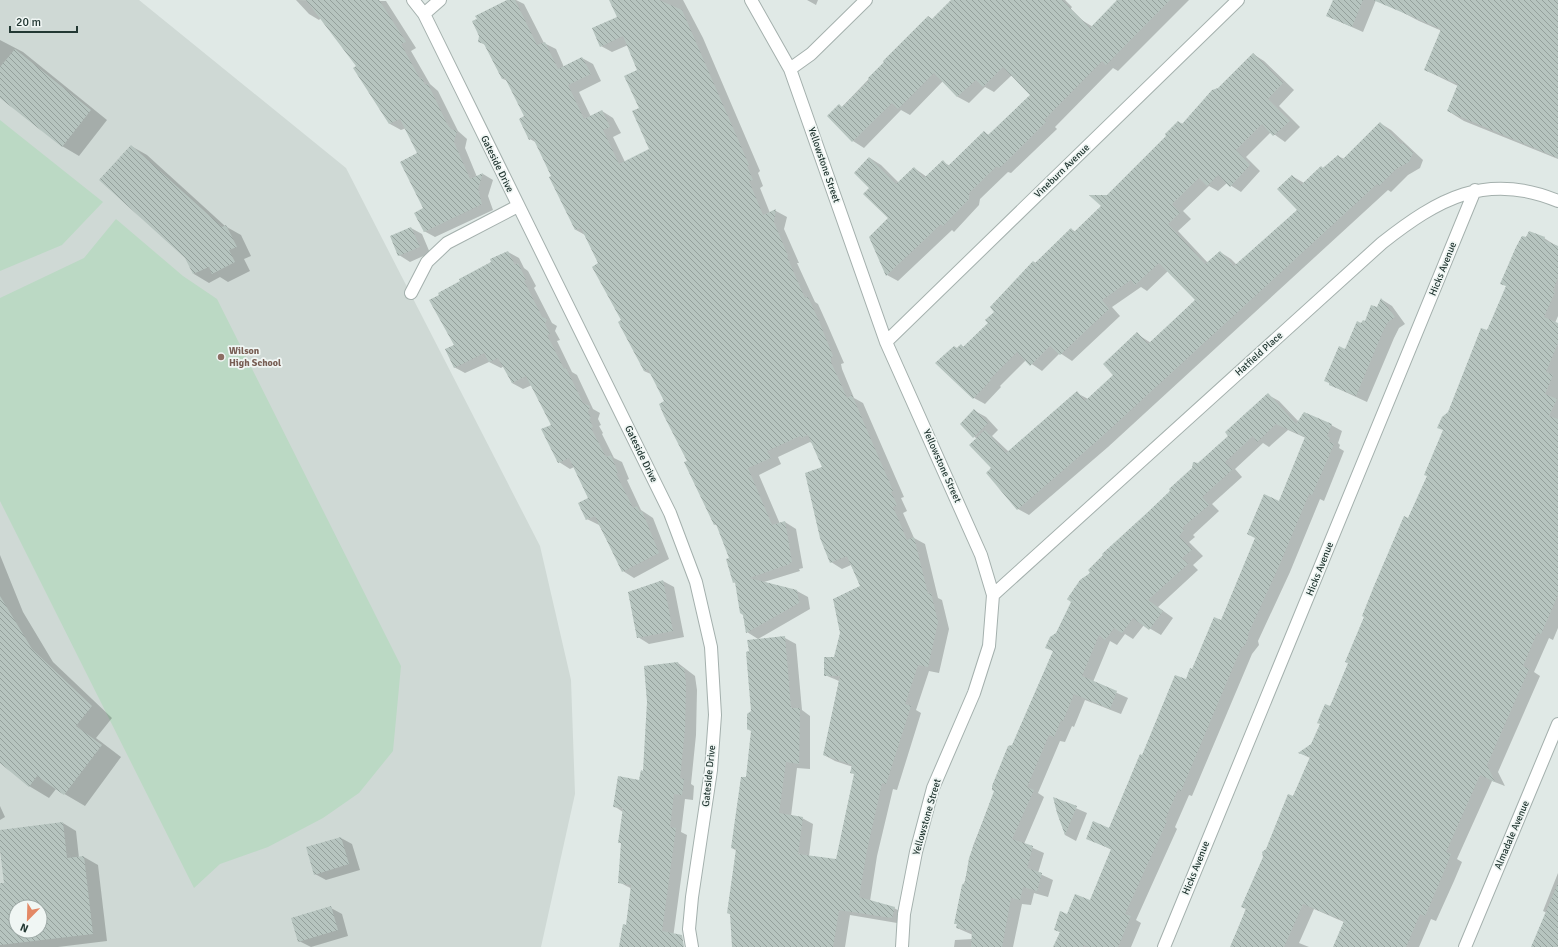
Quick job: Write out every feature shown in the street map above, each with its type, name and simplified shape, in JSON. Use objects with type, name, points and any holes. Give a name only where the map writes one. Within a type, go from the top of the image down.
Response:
[{"type":"street","name":"Gateside Drive","points":[[413,0],[424,14],[670,513],[698,589],[711,647],[714,715],[711,770],[689,929],[692,947]]},
{"type":"street","points":[[424,14],[440,0]]},
{"type":"street","name":"Yellowstone Street","points":[[751,0],[790,69],[886,342],[981,555],[993,595],[989,646],[974,693],[933,788],[918,845],[904,914],[902,947]]},
{"type":"street","points":[[790,69],[811,54],[866,0]]},
{"type":"street","name":"Vineburn Avenue","points":[[886,342],[1238,0]]},
{"type":"street","name":"Hatfield Place","points":[[993,595],[1382,243],[1411,220],[1443,201],[1476,190],[1503,187],[1538,193],[1558,201]]},
{"type":"street","name":"Hicks Avenue","points":[[1164,947],[1476,190]]},
{"type":"street","points":[[411,293],[427,262],[447,242],[518,206]]},
{"type":"street","name":"Almadale Avenue","points":[[1465,947],[1558,724]]},
{"type":"shaded area","name":"Wilson High School","points":[[0,0],[139,0],[346,168],[540,546],[571,680],[575,794],[541,947],[0,947]]},
{"type":"green space","points":[[0,120],[103,202],[62,245],[0,271]]},
{"type":"green space","points":[[116,219],[183,276],[217,299],[401,666],[393,751],[359,793],[323,818],[268,847],[220,864],[194,888],[0,501],[0,298],[84,258]]},
{"type":"building","points":[[306,0],[379,0],[406,42],[401,44],[420,79],[422,78],[425,85],[428,84],[447,124],[451,129],[457,131],[454,142],[470,179],[483,173],[478,189],[482,204],[424,232],[414,213],[423,208],[400,162],[417,153],[400,119],[389,124],[353,68],[356,66]]},
{"type":"building","points":[[507,0],[515,0],[537,45],[545,42],[558,69],[582,57],[591,74],[568,85],[584,119],[602,110],[610,127],[603,130],[619,164],[649,149],[632,111],[639,108],[624,76],[637,70],[623,36],[600,47],[592,28],[617,17],[609,0],[659,0],[682,10],[749,165],[747,166],[753,180],[749,181],[763,215],[776,209],[774,222],[805,298],[808,297],[818,319],[833,356],[831,358],[831,362],[847,398],[852,395],[893,491],[891,492],[897,505],[893,507],[907,540],[914,537],[928,594],[931,593],[938,622],[928,667],[918,665],[905,704],[911,706],[886,784],[882,783],[867,850],[859,897],[895,907],[892,918],[839,910],[833,947],[732,947],[730,914],[727,913],[736,849],[731,848],[741,777],[746,777],[751,731],[747,729],[747,714],[751,711],[746,652],[749,651],[747,640],[785,636],[791,708],[800,708],[799,764],[786,762],[779,813],[803,817],[798,854],[836,859],[854,774],[850,773],[852,765],[823,755],[840,676],[824,676],[824,657],[834,657],[840,633],[833,599],[860,586],[847,556],[830,563],[820,538],[805,473],[822,467],[808,435],[801,438],[800,436],[767,451],[771,458],[748,468],[772,525],[785,521],[792,562],[749,578],[797,590],[799,603],[746,633],[743,615],[740,613],[735,582],[733,583],[726,559],[729,558],[716,524],[714,525],[684,462],[687,461],[659,404],[664,401],[648,369],[644,371],[618,322],[621,320],[592,267],[598,263],[581,228],[575,230],[549,177],[551,176],[533,138],[529,140],[519,119],[524,116],[505,78],[502,79],[484,44],[478,42],[479,36],[472,21],[477,19],[475,16]]},
{"type":"building","points":[[951,0],[1062,0],[1090,28],[1117,0],[1170,0],[1106,65],[1102,61],[1044,120],[1046,122],[1006,162],[999,168],[997,166],[969,193],[969,199],[943,226],[941,224],[886,276],[869,237],[888,218],[863,194],[869,188],[854,173],[869,157],[896,184],[914,167],[924,178],[943,160],[948,166],[984,131],[988,135],[1030,95],[1003,67],[983,87],[976,80],[957,97],[934,73],[898,109],[892,103],[852,142],[827,116],[839,104],[842,107],[869,80],[868,78],[884,62],[883,61],[928,16],[932,19]]},
{"type":"building","points":[[1333,0],[1363,0],[1352,27],[1326,16]]},
{"type":"building","points":[[1373,0],[1558,0],[1558,158],[1447,111],[1458,84],[1424,70],[1441,29]]},
{"type":"building","points":[[15,49],[91,110],[62,147],[0,98],[0,67]]},
{"type":"building","points":[[1253,53],[1283,83],[1268,99],[1290,121],[1273,136],[1262,124],[1236,150],[1250,165],[1230,187],[1218,175],[1207,186],[1199,178],[1172,204],[1180,213],[1168,224],[1205,264],[1220,251],[1234,266],[1297,210],[1277,189],[1292,175],[1301,185],[1321,166],[1323,168],[1338,155],[1342,160],[1380,122],[1401,144],[1403,143],[1413,153],[1409,162],[1396,169],[1379,186],[1377,184],[1097,441],[1017,510],[986,473],[991,468],[969,445],[985,430],[1006,453],[1077,391],[1085,401],[1113,375],[1103,364],[1137,332],[1148,344],[1195,300],[1159,263],[1135,285],[1131,280],[1102,300],[1109,309],[1060,355],[1050,346],[1030,366],[1017,352],[990,379],[991,380],[973,399],[935,363],[954,346],[957,348],[961,344],[963,347],[988,323],[985,320],[994,312],[990,307],[1033,261],[1035,263],[1071,228],[1074,232],[1101,206],[1089,195],[1107,195],[1166,136],[1165,134],[1178,121],[1182,124],[1212,90],[1218,88]]},
{"type":"building","points":[[131,145],[222,227],[226,225],[237,247],[229,250],[235,262],[212,274],[209,267],[193,274],[185,258],[99,180]]},
{"type":"building","points":[[411,227],[420,247],[398,256],[390,236]]},
{"type":"building","points":[[1529,231],[1545,237],[1544,240],[1558,246],[1558,277],[1553,291],[1555,292],[1544,317],[1558,323],[1558,343],[1546,372],[1553,375],[1545,394],[1557,399],[1549,416],[1558,419],[1558,595],[1541,634],[1537,633],[1523,666],[1529,669],[1487,765],[1495,782],[1480,775],[1446,852],[1451,854],[1425,916],[1420,914],[1406,947],[1333,947],[1344,921],[1303,904],[1284,947],[1230,947],[1246,909],[1241,907],[1263,857],[1262,852],[1266,849],[1288,794],[1293,796],[1310,757],[1298,753],[1311,744],[1320,724],[1317,723],[1325,704],[1330,706],[1334,697],[1348,663],[1345,662],[1364,617],[1362,616],[1374,586],[1404,516],[1408,518],[1427,476],[1424,475],[1443,430],[1437,428],[1442,417],[1448,412],[1481,328],[1487,330],[1491,321],[1506,286],[1500,284],[1516,247],[1522,236],[1526,237]]},
{"type":"building","points":[[508,251],[515,265],[518,263],[526,280],[524,281],[542,317],[547,319],[545,324],[550,334],[547,335],[564,369],[566,368],[583,403],[590,406],[588,412],[591,418],[589,419],[593,427],[591,428],[606,457],[611,455],[618,473],[616,474],[633,508],[637,506],[640,512],[642,511],[659,553],[622,572],[595,516],[586,520],[578,503],[588,498],[569,458],[558,463],[541,429],[551,425],[526,376],[512,383],[498,358],[489,362],[484,353],[454,368],[445,349],[454,345],[429,300],[439,295],[438,293],[460,281],[459,279],[491,262],[490,259]]},
{"type":"building","points":[[1381,298],[1395,317],[1388,322],[1383,331],[1356,396],[1329,385],[1329,383],[1324,381],[1339,346],[1345,349],[1357,321],[1361,323],[1363,320],[1365,321],[1371,305],[1377,307]]},
{"type":"building","points":[[1268,393],[1296,424],[1304,412],[1332,424],[1327,436],[1330,438],[1328,441],[1334,444],[1312,495],[1309,494],[1279,566],[1248,634],[1245,645],[1241,648],[1181,791],[1178,789],[1165,820],[1167,821],[1125,914],[1131,916],[1118,947],[1089,947],[1084,945],[1083,947],[1053,947],[1060,932],[1054,930],[1060,911],[1067,914],[1075,894],[1090,900],[1111,849],[1086,839],[1093,821],[1109,828],[1140,754],[1142,755],[1175,675],[1186,679],[1190,668],[1192,669],[1214,617],[1221,620],[1255,538],[1247,534],[1264,494],[1279,501],[1305,437],[1276,424],[1257,442],[1253,436],[1225,462],[1232,470],[1202,497],[1209,505],[1182,528],[1184,530],[1179,536],[1192,550],[1182,558],[1188,564],[1148,600],[1163,611],[1149,630],[1133,618],[1122,633],[1114,628],[1105,640],[1099,635],[1082,676],[1117,691],[1110,709],[1074,694],[1063,721],[1061,720],[1054,737],[1049,735],[1027,787],[1034,790],[1012,839],[1033,846],[1027,868],[1042,873],[1037,891],[1023,887],[1020,900],[1011,898],[1002,947],[971,947],[972,931],[956,928],[957,924],[954,924],[962,885],[965,882],[969,858],[994,791],[992,790],[992,786],[1008,746],[1012,745],[1053,651],[1045,648],[1050,637],[1056,633],[1071,602],[1067,599],[1080,580],[1090,573],[1088,570],[1103,555],[1102,554],[1170,491],[1169,489],[1192,468],[1193,462],[1198,463],[1228,436],[1225,432]]},
{"type":"building","points":[[974,409],[988,423],[973,438],[960,424]]},
{"type":"building","points":[[663,580],[673,631],[637,638],[628,592]]},
{"type":"building","points":[[0,596],[32,649],[92,706],[76,726],[102,745],[64,795],[37,776],[29,787],[0,763]]},
{"type":"building","points":[[678,662],[679,666],[684,668],[686,683],[685,729],[680,778],[684,779],[682,795],[674,794],[670,827],[676,828],[662,931],[682,935],[684,947],[619,947],[623,924],[626,925],[631,885],[618,883],[621,843],[618,843],[623,808],[613,807],[618,776],[639,780],[641,770],[643,771],[647,702],[644,666]]},
{"type":"building","points":[[1053,797],[1077,806],[1065,835],[1057,813]]},
{"type":"building","points":[[63,822],[67,858],[84,856],[93,934],[0,945],[0,883],[4,883],[0,850],[0,830]]},
{"type":"building","points":[[341,837],[349,864],[314,875],[306,847]]},
{"type":"building","points":[[1558,883],[1558,947],[1531,947]]},
{"type":"building","points":[[331,906],[338,930],[298,942],[291,918]]},
{"type":"place","name":"Wilson High School","points":[[221,357]]}]
